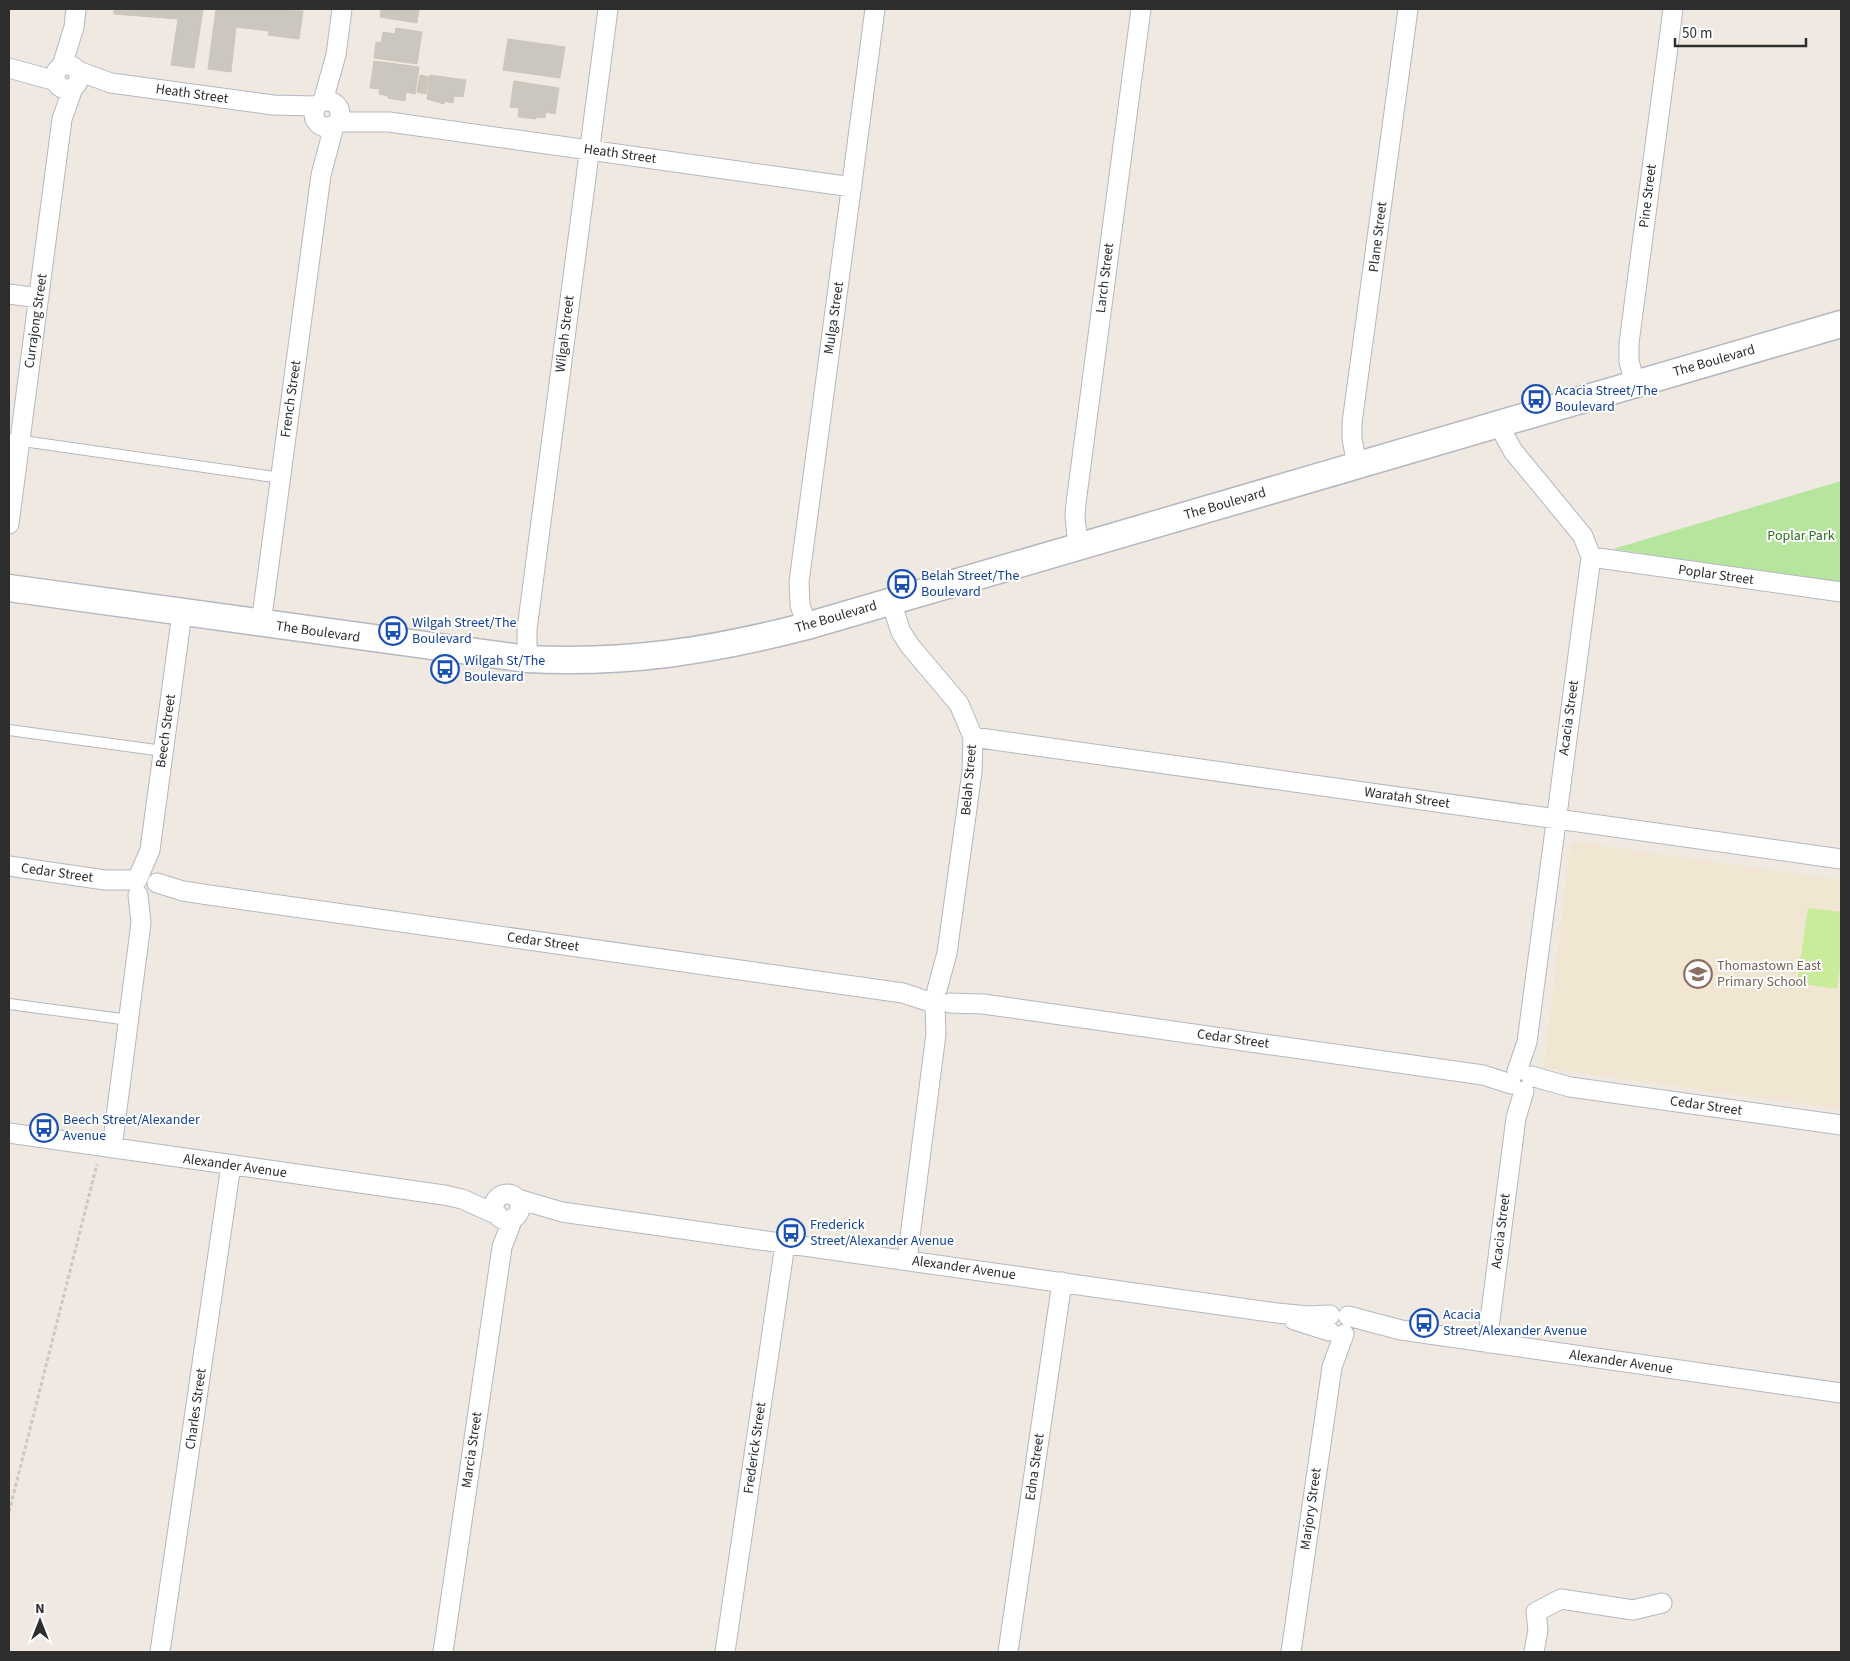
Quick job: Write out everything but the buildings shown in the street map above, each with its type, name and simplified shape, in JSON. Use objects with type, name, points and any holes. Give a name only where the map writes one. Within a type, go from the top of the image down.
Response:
[{"type":"street","name":"French Street","points":[[261,624],[342,9]]},
{"type":"street","name":"Wilgah Street","points":[[527,659],[527,629],[608,9]]},
{"type":"street","name":"Mulga Street","points":[[807,626],[800,605],[799,582],[875,9]]},
{"type":"street","name":"Larch Street","points":[[1078,546],[1076,503],[1141,9]]},
{"type":"street","name":"Plane Street","points":[[1357,465],[1352,438],[1352,423],[1408,9]]},
{"type":"street","name":"Pine Street","points":[[1635,384],[1629,361],[1629,343],[1673,9]]},
{"type":"street","name":"Currajong Street","points":[[9,524],[14,440],[40,298],[75,18]]},
{"type":"street","name":"Heath Street","points":[[11,68],[852,187]]},
{"type":"street","points":[[9,294],[40,298]]},
{"type":"street","name":"The Boulevard","points":[[9,588],[527,659],[605,660],[670,655],[746,642],[807,626],[1841,324]]},
{"type":"street","points":[[1498,424],[1509,446],[1583,536],[1591,557]]},
{"type":"street","name":"Poplar Street","points":[[1591,557],[1841,592]]},
{"type":"street","name":"Acacia Street","points":[[1487,1343],[1591,557]]},
{"type":"street","name":"Belah Street","points":[[891,602],[901,632],[910,646],[959,704],[973,737],[972,772],[907,1260]]},
{"type":"street","name":"Beech Street","points":[[107,1148],[129,1020],[182,613]]},
{"type":"street","name":"Waratah Street","points":[[973,737],[1841,860]]},
{"type":"street","name":"Cedar Street","points":[[9,866],[146,887],[1841,1125]]},
{"type":"street","name":"Alexander Avenue","points":[[9,1134],[462,1199],[507,1210],[562,1212],[1277,1313],[1303,1324],[1401,1330],[1841,1393]]},
{"type":"street","name":"Charles Street","points":[[160,1652],[230,1165]]},
{"type":"street","name":"Marcia Street","points":[[443,1652],[507,1210]]},
{"type":"street","name":"Frederick Street","points":[[725,1652],[785,1244]]},
{"type":"street","name":"Edna Street","points":[[1008,1652],[1062,1282]]},
{"type":"street","name":"Marjory Street","points":[[1291,1652],[1338,1327]]},
{"type":"street","points":[[1534,1652],[1538,1630],[1536,1612],[1562,1599],[1633,1610],[1662,1603]]},
{"type":"lane","points":[[14,440],[281,478]]},
{"type":"lane","points":[[9,730],[164,751]]},
{"type":"lane","points":[[9,1004],[129,1020]]},
{"type":"path","points":[[9,1512],[107,1148]]},
{"type":"shaded area","name":"Thomastown East Primary School","points":[[1576,842],[1841,880],[1841,1109],[1544,1068],[1570,847]]},
{"type":"green space","name":"Poplar Park","points":[[1841,481],[1841,583],[1613,549]]},
{"type":"green space","points":[[1808,908],[1841,912],[1841,960],[1837,989],[1797,983]]},
{"type":"place","name":"Acacia Street/The Boulevard","points":[[1536,399]]},
{"type":"place","name":"Belah Street/The Boulevard","points":[[902,584]]},
{"type":"place","name":"Wilgah Street/The Boulevard","points":[[393,631]]},
{"type":"place","name":"Wilgah St/The Boulevard","points":[[445,669]]},
{"type":"place","name":"Thomastown East Primary School","points":[[1698,974]]},
{"type":"place","name":"Beech Street/Alexander Avenue","points":[[44,1128]]},
{"type":"place","name":"Frederick Street/Alexander Avenue","points":[[791,1233]]},
{"type":"place","name":"Acacia Street/Alexander Avenue","points":[[1424,1323]]}]
